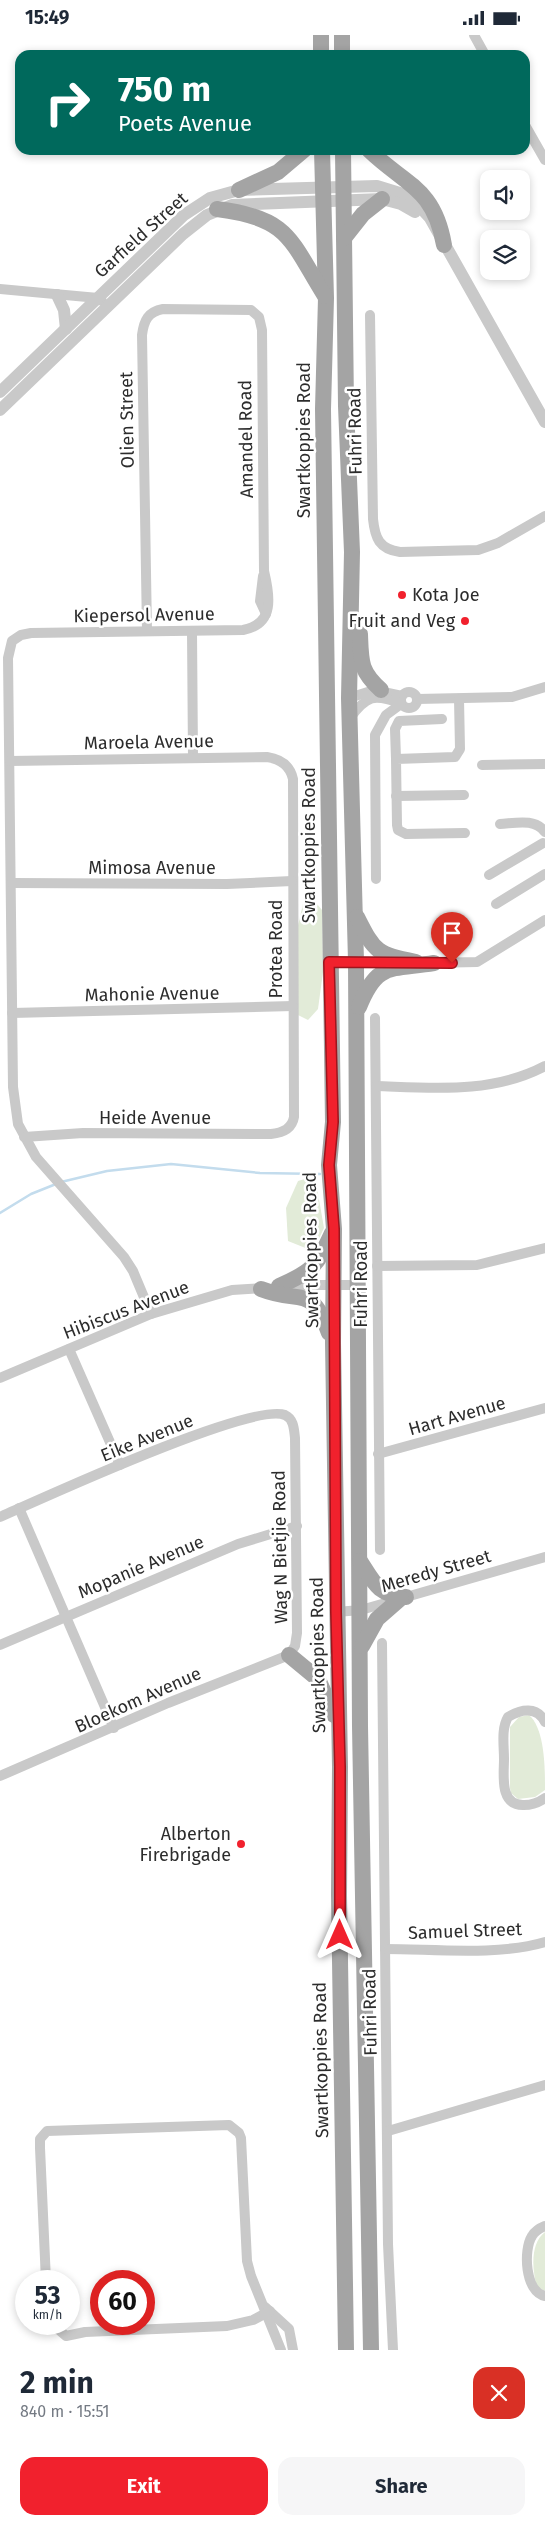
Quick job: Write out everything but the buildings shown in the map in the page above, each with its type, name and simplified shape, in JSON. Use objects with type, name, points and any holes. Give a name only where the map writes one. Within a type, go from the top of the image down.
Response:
[{"type":"main road","points":[[342,35],[342,50]]},
{"type":"main road","points":[[239,190],[278,172],[298,155]]},
{"type":"main road","name":"Swartkoppies Road","points":[[322,155],[326,298],[323,409],[329,802],[329,962],[333,1122],[329,1165],[334,1229],[333,1343],[336,1612],[340,1729],[340,1935],[346,2350]]},
{"type":"main road","points":[[343,155],[352,552],[349,698],[356,961],[364,2087],[370,2222],[370,2350]]},
{"type":"main road","points":[[375,155],[420,192],[439,223],[440,239]]},
{"type":"main road","points":[[344,238],[363,214],[382,199]]},
{"type":"main road","points":[[217,209],[266,220],[283,232],[296,245],[326,298]]},
{"type":"main road","points":[[352,552],[361,664],[364,672],[383,694]]},
{"type":"main road","points":[[329,802],[334,787],[336,771],[337,721],[349,698]]},
{"type":"main road","points":[[354,913],[369,940],[383,954],[426,963]]},
{"type":"main road","points":[[356,1012],[366,988],[379,973],[426,963]]},
{"type":"main road","points":[[279,1286],[305,1274],[312,1268],[334,1229]]},
{"type":"main road","points":[[261,1289],[308,1299],[314,1303],[322,1313],[333,1343]]},
{"type":"main road","points":[[359,1559],[380,1589],[390,1595],[404,1598]]},
{"type":"main road","points":[[360,1651],[378,1619],[404,1598]]},
{"type":"main road","points":[[289,1655],[311,1673],[323,1687],[340,1729]]},
{"type":"street","points":[[474,35],[482,50]]},
{"type":"street","points":[[530,134],[545,160]]},
{"type":"street","points":[[217,209],[247,203],[344,193],[377,186],[403,194],[426,212],[440,239],[488,317],[545,421]]},
{"type":"street","name":"Garfield Street","points":[[0,409],[184,215],[210,198],[239,190],[323,194]]},
{"type":"street","points":[[344,193],[401,203],[409,208],[440,239]]},
{"type":"street","name":"Garfield Street","points":[[0,392],[66,329],[146,270],[198,220],[217,209]]},
{"type":"street","points":[[0,289],[103,302]]},
{"type":"street","points":[[57,295],[64,310],[66,329]]},
{"type":"street","name":"Olien Street","points":[[147,631],[142,335],[144,322],[150,313],[163,309],[251,310]]},
{"type":"street","name":"Amandel Road","points":[[251,310],[258,317],[262,330],[264,571],[260,601],[266,614]]},
{"type":"street","name":"Fuhri Road","points":[[370,315],[372,519],[374,533],[380,545],[390,551],[400,552],[478,550],[498,543],[545,516]]},
{"type":"street","name":"Kiepersol Avenue","points":[[10,761],[8,658],[10,645],[15,638],[31,633],[192,632],[253,628],[262,622],[266,614]]},
{"type":"street","points":[[192,632],[193,758]]},
{"type":"street","points":[[376,879],[375,745],[376,735],[386,715],[411,692],[417,699],[459,699],[512,697],[545,687]]},
{"type":"street","points":[[349,698],[374,690],[401,701]]},
{"type":"street","points":[[383,694],[386,715]]},
{"type":"street","points":[[350,717],[363,702],[371,697],[383,694]]},
{"type":"street","points":[[396,759],[455,757],[460,749],[459,699]]},
{"type":"street","points":[[442,719],[399,721],[395,729],[396,825],[401,833],[464,833]]},
{"type":"street","name":"Maroela Avenue","points":[[10,761],[267,757],[275,758],[286,766]]},
{"type":"street","points":[[10,761],[12,1013],[14,1095],[18,1124],[24,1137],[62,1188],[124,1257],[133,1271],[151,1314]]},
{"type":"street","points":[[482,765],[545,764]]},
{"type":"street","name":"Protea Road","points":[[285,1131],[292,1124],[294,1117],[292,1007],[293,779],[286,766]]},
{"type":"street","points":[[396,796],[464,795]]},
{"type":"street","points":[[489,875],[545,839],[540,825],[531,822],[500,824]]},
{"type":"street","points":[[496,904],[545,874]]},
{"type":"street","name":"Mimosa Avenue","points":[[12,883],[197,884],[292,881]]},
{"type":"street","points":[[329,962],[477,962],[545,920]]},
{"type":"street","name":"Mahonie Avenue","points":[[12,1013],[292,1007]]},
{"type":"street","name":"Fuhri Road","points":[[375,1018],[380,1550]]},
{"type":"street","points":[[376,1086],[468,1088],[520,1077],[545,1066]]},
{"type":"street","name":"Heide Avenue","points":[[24,1137],[84,1133],[271,1134],[285,1131]]},
{"type":"street","points":[[377,1266],[477,1265],[545,1248]]},
{"type":"street","name":"Hibiscus Avenue","points":[[0,1378],[151,1314],[232,1291],[279,1286],[358,1285]]},
{"type":"street","points":[[69,1349],[120,1465]]},
{"type":"street","name":"Hart Avenue","points":[[378,1454],[545,1408]]},
{"type":"street","name":"Eike Avenue","points":[[0,1517],[187,1438],[267,1414],[277,1414],[289,1418],[292,1422],[295,1438]]},
{"type":"street","name":"Wag N Bietjie Road","points":[[289,1655],[295,1646],[297,1633],[295,1438]]},
{"type":"street","points":[[19,1509],[68,1616],[114,1728]]},
{"type":"street","name":"Mopanie Avenue","points":[[0,1645],[238,1544],[297,1527]]},
{"type":"street","name":"Meredy Street","points":[[336,1612],[361,1610],[545,1557]]},
{"type":"street","name":"Fuhri Road","points":[[382,1643],[388,2244],[393,2350]]},
{"type":"street","name":"Bloekom Avenue","points":[[0,1776],[168,1703],[289,1655]]},
{"type":"street","points":[[545,1722],[542,1716],[534,1711],[523,1710],[508,1717],[504,1727],[504,1787],[507,1796],[515,1804],[537,1803],[545,1798]]},
{"type":"street","name":"Samuel Street","points":[[385,1949],[497,1949],[526,1947],[545,1942]]},
{"type":"street","points":[[388,2131],[545,2085]]},
{"type":"street","points":[[46,2270],[40,2139],[47,2131],[225,2124],[234,2128],[241,2138],[247,2261],[281,2350]]},
{"type":"street","points":[[545,2226],[533,2234],[529,2249],[531,2285],[538,2294],[545,2296]]},
{"type":"street","points":[[80,2333],[227,2326],[253,2319],[267,2310]]},
{"type":"street","points":[[267,2310],[289,2329],[293,2350]]},
{"type":"green space","points":[[306,891],[322,910],[323,972],[318,1009],[308,1020],[294,1013],[295,938]]},
{"type":"green space","points":[[308,1178],[316,1182],[324,1228],[313,1251],[288,1241],[286,1208],[298,1181]]},
{"type":"green space","points":[[529,1715],[534,1721],[541,1739],[545,1790],[535,1797],[518,1799],[511,1793],[510,1788],[510,1727],[519,1717]]},
{"type":"green space","points":[[545,2232],[545,2291],[537,2287],[533,2265],[537,2243]]},
{"type":"waterway","points":[[61,1182],[107,1171],[171,1164],[260,1173],[320,1174]]},
{"type":"waterway","points":[[0,1213],[31,1194],[56,1184]]},
{"type":"place","name":"Kota Joe","points":[[402,595]]},
{"type":"place","name":"Fruit and Veg","points":[[465,621]]},
{"type":"place","name":"Alberton Firebrigade","points":[[241,1844]]},
{"type":"route","points":[[340,1935],[340,1729],[336,1612],[333,1343],[334,1229],[329,1165],[333,1122],[329,962],[399,961],[452,963]]}]
